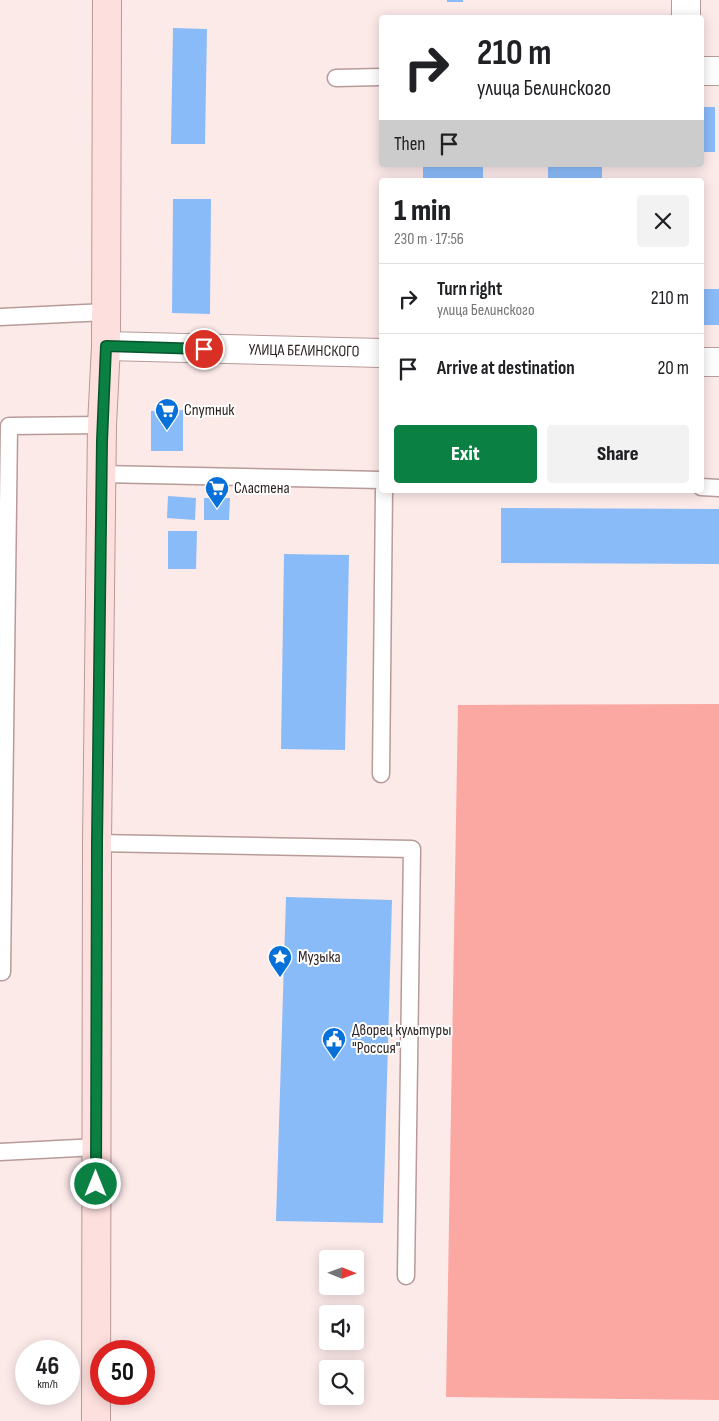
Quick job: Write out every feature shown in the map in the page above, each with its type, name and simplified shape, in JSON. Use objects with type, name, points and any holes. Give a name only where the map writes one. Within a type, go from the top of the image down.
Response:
[{"type":"main road","points":[[96,1421],[97,843],[101,474],[106,346],[107,0]]},
{"type":"street","points":[[686,0],[686,15]]},
{"type":"street","points":[[704,71],[719,72]]},
{"type":"street","name":"УЛИЦА БЕЛИНСКОГО","points":[[106,346],[379,354]]},
{"type":"street","points":[[704,362],[719,362]]},
{"type":"lane","points":[[336,78],[379,77]]},
{"type":"lane","points":[[0,317],[106,312]]},
{"type":"lane","points":[[2,972],[9,426],[102,425]]},
{"type":"lane","points":[[101,474],[379,480]]},
{"type":"lane","points":[[704,488],[719,488]]},
{"type":"lane","points":[[381,774],[384,493]]},
{"type":"lane","points":[[97,843],[412,849],[406,1276]]},
{"type":"lane","points":[[0,1152],[97,1148]]},
{"type":"shaded area","points":[[719,704],[719,1400],[446,1397],[458,705]]},
{"type":"building","points":[[447,0],[463,0],[463,2],[447,2]]},
{"type":"building","points":[[173,28],[207,29],[205,144],[171,144]]},
{"type":"building","points":[[704,107],[715,107],[715,152],[704,152]]},
{"type":"building","points":[[423,167],[483,167],[483,178],[423,178]]},
{"type":"building","points":[[548,167],[602,167],[602,178],[548,178]]},
{"type":"building","points":[[173,199],[211,199],[210,314],[172,313]]},
{"type":"building","points":[[704,289],[719,289],[719,325],[704,325]]},
{"type":"building","name":"Спутник","points":[[183,410],[183,451],[151,451],[151,411]]},
{"type":"building","points":[[168,496],[196,498],[195,520],[167,518]]},
{"type":"building","name":"Сластена","points":[[204,498],[230,498],[229,520],[204,520]]},
{"type":"building","points":[[501,508],[719,509],[719,564],[501,563]]},
{"type":"building","points":[[168,531],[197,531],[196,569],[168,569]]},
{"type":"building","points":[[284,554],[349,555],[345,750],[281,749]]},
{"type":"building","name":"Дворец культуры \"Россия\"","points":[[286,897],[392,900],[383,1223],[276,1221]]},
{"type":"place","name":"Спутник","points":[[167,431]]},
{"type":"place","name":"Сластена","points":[[217,509]]},
{"type":"place","name":"Музыка","points":[[280,978]]},
{"type":"place","name":"Дворец культуры \"Россия\"","points":[[334,1060]]},
{"type":"route","points":[[96,1184],[97,843],[102,425],[106,346],[204,349]]}]
